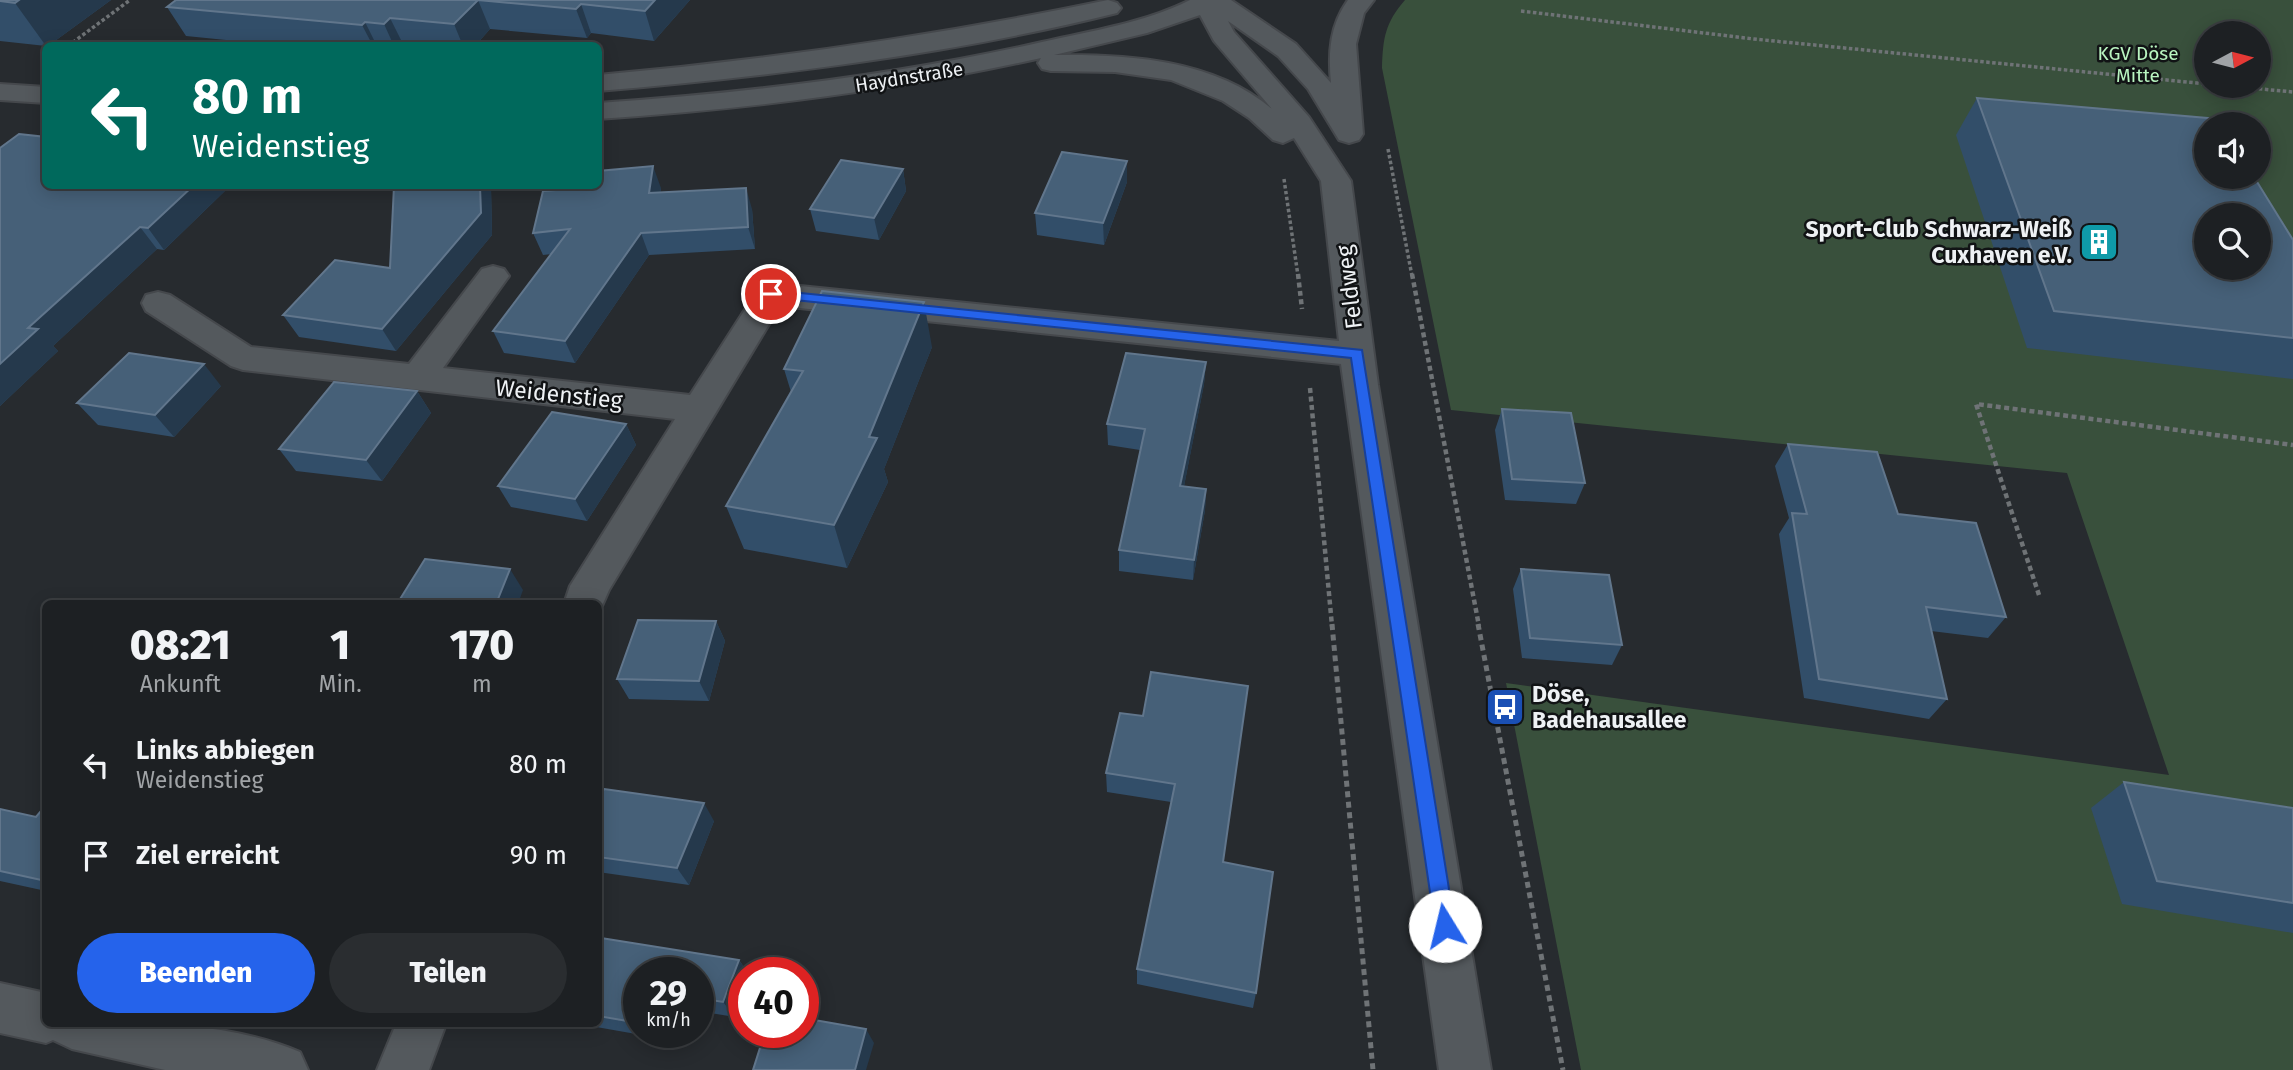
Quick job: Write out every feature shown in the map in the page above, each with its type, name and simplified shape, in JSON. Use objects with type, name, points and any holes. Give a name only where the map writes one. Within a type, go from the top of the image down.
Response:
[{"type":"street","name":"Haydnstraße","points":[[602,83],[844,57],[972,36],[1146,1],[1165,0]]},
{"type":"street","name":"Haydnstraße","points":[[602,111],[731,102],[976,66],[1152,24],[1187,13],[1212,0]]},
{"type":"street","points":[[1212,0],[1287,50],[1319,85],[1349,134]]},
{"type":"street","name":"Feldweg","points":[[1212,0],[1213,17],[1223,35],[1299,122],[1336,181],[1357,354],[1465,1070]]},
{"type":"street","points":[[976,66],[1070,62],[1117,64],[1170,72],[1212,83],[1265,115],[1336,181],[1349,134],[1344,41],[1354,7],[1361,0]]},
{"type":"street","points":[[0,92],[42,95]]},
{"type":"street","points":[[417,379],[493,276]]},
{"type":"street","points":[[585,600],[590,586],[771,294],[1357,354]]},
{"type":"street","name":"Weidenstieg","points":[[158,303],[243,358],[701,409]]},
{"type":"street","points":[[0,1008],[42,1017]]},
{"type":"street","points":[[86,1027],[282,1070]]},
{"type":"street","points":[[403,1070],[420,1027]]},
{"type":"path","points":[[73,42],[130,0]]},
{"type":"path","points":[[1521,10],[1754,39],[2194,82]]},
{"type":"path","points":[[2272,90],[2293,92]]},
{"type":"path","points":[[1386,138],[1563,1070]]},
{"type":"path","points":[[1283,174],[1292,219],[1307,349],[1373,1070]]},
{"type":"path","points":[[2039,595],[1976,404],[2293,445]]},
{"type":"green space","name":"KGV Döse Mitte","points":[[1405,0],[2293,0],[2293,1070],[1581,1070],[1506,683],[2169,775],[2067,473],[1451,410],[1382,68],[1386,31]]},
{"type":"building","points":[[0,0],[19,0],[15,3]]},
{"type":"building","points":[[176,0],[478,0],[454,24],[390,18],[384,24],[365,22],[362,25],[167,7]]},
{"type":"building","points":[[478,0],[655,0],[645,11],[581,4],[576,9]]},
{"type":"building","name":"Sport-Club Schwarz-Weiß Cuxhaven e.V.","points":[[1977,98],[2194,117],[2194,189],[2261,189],[2270,203],[2194,203],[2194,280],[2271,280],[2271,204],[2293,240],[2293,338],[2054,311]]},
{"type":"building","points":[[19,134],[42,137],[42,189],[190,189],[148,228],[140,227],[28,328],[38,329],[0,364],[0,148]]},
{"type":"building","points":[[1062,152],[1127,161],[1103,223],[1035,213]]},
{"type":"building","points":[[841,160],[903,169],[874,218],[810,209]]},
{"type":"building","points":[[653,166],[649,193],[746,188],[748,227],[641,233],[565,341],[493,331],[570,229],[533,233],[543,191],[602,189],[602,171]]},
{"type":"building","points":[[394,189],[480,189],[481,213],[382,329],[283,315],[335,260],[390,268]]},
{"type":"building","points":[[822,291],[924,302],[869,437],[877,438],[834,525],[726,506],[803,371],[784,369]]},
{"type":"building","points":[[129,353],[204,364],[155,415],[77,403]]},
{"type":"building","points":[[1126,353],[1206,362],[1180,486],[1206,489],[1194,560],[1119,550],[1145,429],[1107,424]]},
{"type":"building","points":[[334,382],[417,391],[366,460],[279,449]]},
{"type":"building","points":[[1502,409],[1571,413],[1585,483],[1512,479]]},
{"type":"building","points":[[552,412],[626,424],[575,499],[498,486]]},
{"type":"building","points":[[1788,444],[1877,452],[1898,514],[1976,523],[2006,617],[1926,607],[1947,699],[1819,679],[1792,513],[1807,514]]},
{"type":"building","points":[[425,559],[510,569],[498,600],[399,600]]},
{"type":"building","points":[[1521,569],[1609,575],[1622,645],[1530,638]]},
{"type":"building","points":[[638,620],[716,621],[699,681],[617,679]]},
{"type":"building","points":[[1151,672],[1248,686],[1223,862],[1273,872],[1256,993],[1137,969],[1175,784],[1106,773],[1120,713],[1143,716]]},
{"type":"building","points":[[2124,782],[2293,808],[2293,903],[2157,881]]},
{"type":"building","points":[[604,789],[704,803],[677,868],[602,858]]},
{"type":"building","points":[[0,809],[36,817],[42,810],[42,880],[0,871]]},
{"type":"building","points":[[602,938],[728,958],[728,989],[723,1002],[714,1001],[714,957],[623,957],[623,1020],[602,1017]]},
{"type":"building","points":[[819,1021],[866,1029],[855,1070],[753,1070],[760,1048],[819,1048]]},
{"type":"place","name":"Sport-Club Schwarz-Weiß Cuxhaven e.V.","points":[[2099,242]]},
{"type":"place","name":"Döse, Badehausallee","points":[[1505,707]]},
{"type":"route","points":[[771,294],[1357,354],[1445,926]]}]
